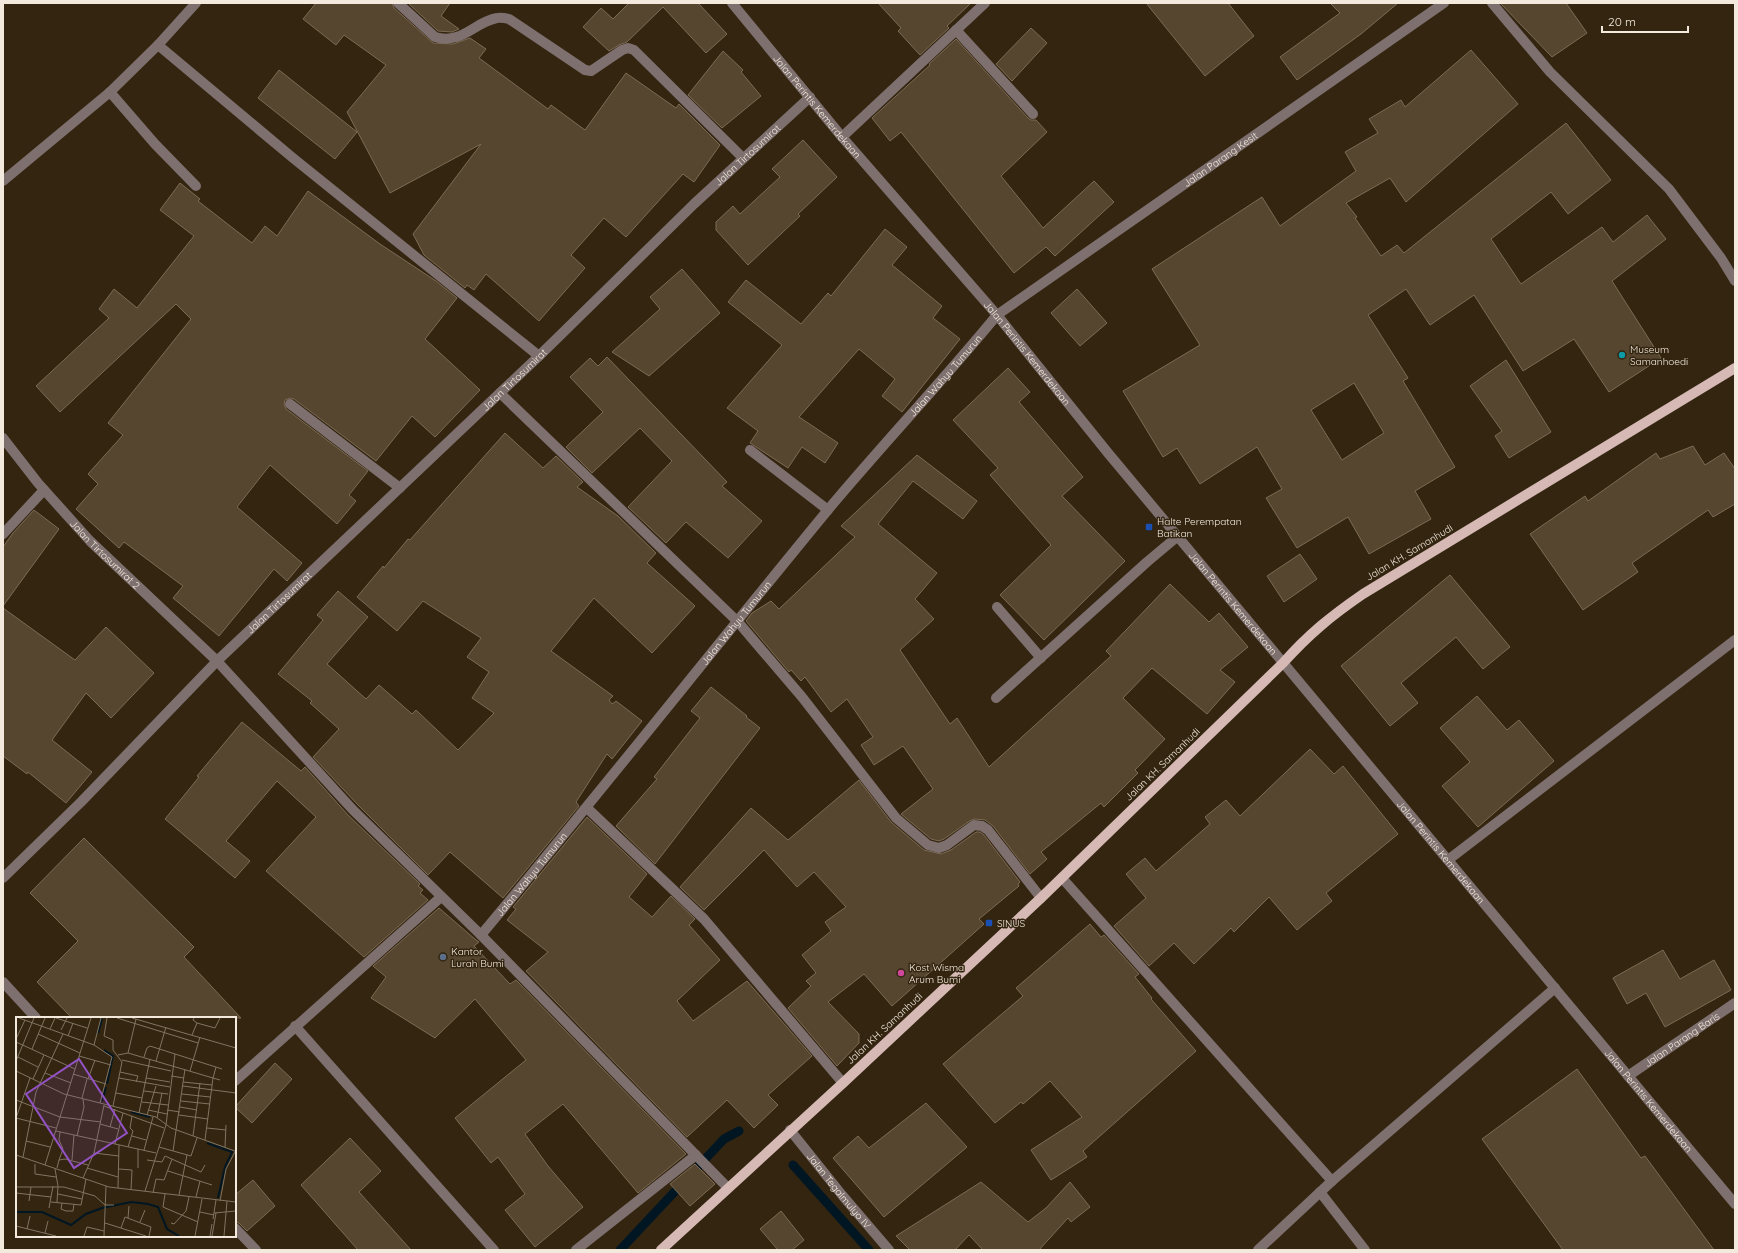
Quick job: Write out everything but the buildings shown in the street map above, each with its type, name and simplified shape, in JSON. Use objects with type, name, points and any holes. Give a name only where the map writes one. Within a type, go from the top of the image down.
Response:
[{"type":"main road","name":"Jalan KH. Samanhudi","points":[[661,1250],[790,1130],[843,1084],[1041,898],[1327,619],[1363,594],[1735,368]]},
{"type":"street","points":[[3,181],[110,92],[158,45],[196,3]]},
{"type":"street","points":[[398,3],[435,37],[441,39],[460,36],[486,21],[498,17],[509,19],[585,70],[591,71],[622,50],[628,48],[634,50],[743,158]]},
{"type":"street","name":"Jalan Perintis Kemerdekaan","points":[[732,3],[842,137],[996,316],[1283,663],[1735,1204]]},
{"type":"street","points":[[842,137],[985,3]]},
{"type":"street","name":"Jalan Parang Kesit","points":[[996,316],[1444,3]]},
{"type":"street","points":[[1492,3],[1550,72],[1669,190],[1721,258],[1735,281]]},
{"type":"street","points":[[956,30],[1033,114]]},
{"type":"street","points":[[158,45],[293,158],[539,356]]},
{"type":"street","points":[[110,92],[155,144],[196,186]]},
{"type":"street","name":"Jalan Tirtosumirat","points":[[3,878],[81,802],[217,661],[539,356],[694,204],[810,97]]},
{"type":"street","name":"Jalan Wahyu Tumurun","points":[[481,935],[587,808],[828,510],[962,358],[996,316]]},
{"type":"street","points":[[500,393],[738,622],[802,697],[896,818],[928,845],[939,848],[947,845],[974,826],[982,826],[988,830],[1041,898]]},
{"type":"street","points":[[290,404],[400,488]]},
{"type":"street","name":"Jalan Tirtosumirat 2","points":[[3,438],[44,490],[90,541],[217,661],[353,810],[481,935],[728,1188]]},
{"type":"street","points":[[750,450],[828,510]]},
{"type":"street","points":[[3,534],[44,490]]},
{"type":"street","points":[[996,698],[1178,536]]},
{"type":"street","points":[[997,606],[1041,658]]},
{"type":"street","points":[[1448,860],[1735,640]]},
{"type":"street","points":[[587,808],[704,919],[843,1084]]},
{"type":"street","points":[[1062,878],[1332,1181]]},
{"type":"street","points":[[236,1080],[441,897]]},
{"type":"street","points":[[3,982],[35,1017]]},
{"type":"street","points":[[1258,1250],[1332,1181],[1555,988]]},
{"type":"street","name":"Jalan Parang Baris","points":[[1628,1076],[1735,1003]]},
{"type":"street","points":[[295,1026],[494,1250]]},
{"type":"street","name":"Jalan Tegalmulyo IV","points":[[790,1130],[842,1195],[889,1250]]},
{"type":"street","points":[[576,1250],[696,1155]]},
{"type":"street","points":[[1320,1192],[1365,1250]]},
{"type":"street","points":[[236,1229],[256,1250]]},
{"type":"waterway","points":[[620,1250],[724,1139],[739,1131]]},
{"type":"waterway","points":[[793,1165],[869,1250]]},
{"type":"place","name":"Museum Samanhoedi","points":[[1622,355]]},
{"type":"place","name":"Halte Perempatan Batikan","points":[[1149,527]]},
{"type":"place","name":"SINUS","points":[[989,923]]},
{"type":"place","name":"Kantor Lurah Bumi","points":[[443,957]]},
{"type":"place","name":"Kost Wisma Arum Bumi","points":[[901,973]]}]
